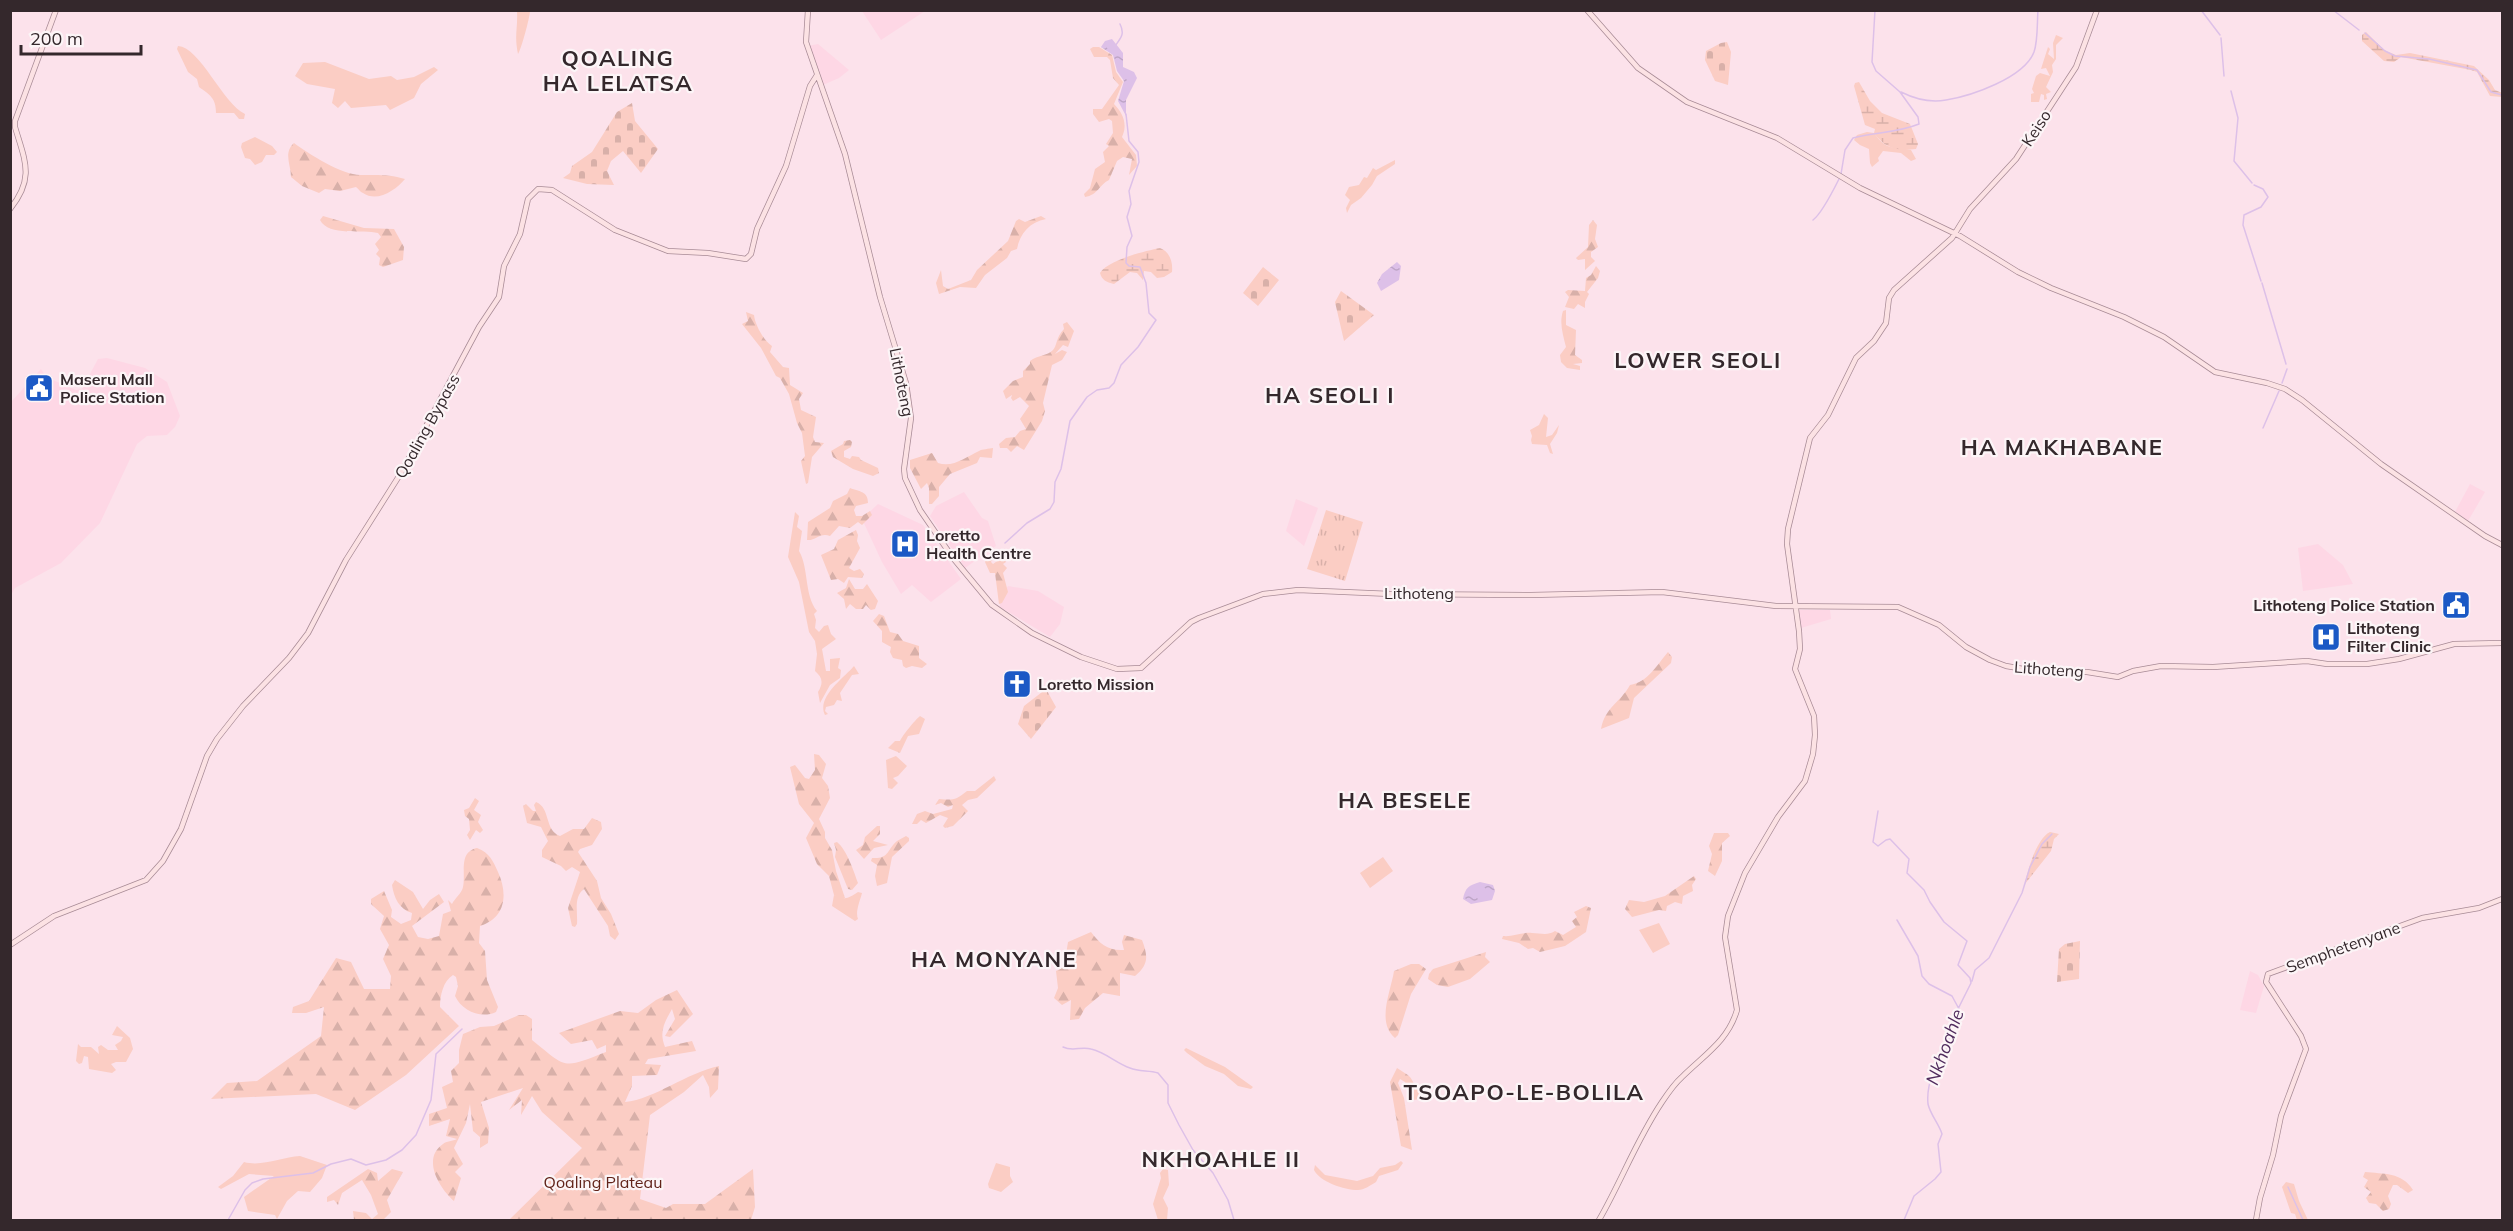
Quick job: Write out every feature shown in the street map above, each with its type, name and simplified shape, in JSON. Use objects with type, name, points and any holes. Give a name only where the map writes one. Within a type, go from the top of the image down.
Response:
[{"type":"main road","points":[[10,209],[22,194],[27,180],[26,164],[15,121],[56,10]]},
{"type":"main road","name":"Lithoteng","points":[[808,10],[805,37],[844,154],[880,297],[906,383],[911,418],[904,459],[905,478],[920,510],[977,590],[992,605],[1032,633],[1081,657],[1125,670],[1146,665],[1191,622],[1199,618],[1248,598],[1298,590],[1391,594],[1469,592],[1531,595],[1662,592],[1740,602],[1797,606],[1898,607],[1938,625],[1966,647],[2006,666],[2036,671],[2087,672],[2118,677],[2133,671],[2161,666],[2213,667],[2307,661],[2326,664],[2367,664],[2399,659],[2454,644],[2502,642]]},
{"type":"main road","points":[[1587,10],[1626,56],[1650,78],[1687,102],[1777,138],[1893,206],[1954,233],[2027,277],[2104,308],[2164,336],[2215,372],[2284,389],[2302,400],[2381,464],[2502,545]]},
{"type":"main road","name":"Keiso","points":[[1599,1221],[1660,1105],[1682,1077],[1722,1041],[1734,1022],[1737,1010],[1725,938],[1728,916],[1749,866],[1778,817],[1802,786],[1813,754],[1814,716],[1795,669],[1800,648],[1797,606],[1787,544],[1788,529],[1810,438],[1828,415],[1856,358],[1874,341],[1886,323],[1889,298],[1911,273],[1952,238],[1980,197],[2016,159],[2064,85],[2084,49],[2097,10]]},
{"type":"main road","name":"Qoaling Bypass","points":[[10,945],[54,916],[146,880],[163,861],[181,829],[207,756],[217,739],[243,706],[289,658],[308,633],[346,560],[395,483],[479,327],[499,297],[504,266],[520,234],[524,210],[530,195],[538,189],[552,190],[615,230],[668,251],[708,253],[746,259],[751,254],[758,229],[780,181],[810,86],[817,75]]},
{"type":"main road","name":"Semphetenyane","points":[[2256,1221],[2281,1116],[2306,1049],[2301,1036],[2266,982],[2268,974],[2422,918],[2479,908],[2502,899]]},
{"type":"shaded area","points":[[862,11],[925,11],[881,40]]},
{"type":"shaded area","points":[[818,44],[849,70],[839,78],[823,85],[808,46]]},
{"type":"shaded area","points":[[107,358],[145,368],[167,382],[180,416],[175,427],[167,435],[147,436],[137,444],[100,523],[61,563],[15,588],[11,595],[11,402],[41,369],[46,377],[76,390],[82,389],[98,359]]},
{"type":"shaded area","points":[[2470,484],[2485,492],[2468,521],[2455,512]]},
{"type":"shaded area","points":[[964,492],[982,518],[988,521],[996,546],[965,568],[930,516],[936,506]]},
{"type":"shaded area","points":[[1296,499],[1318,508],[1304,546],[1286,531]]},
{"type":"shaded area","name":"Loretto Health Centre","points":[[878,504],[923,525],[961,579],[931,602],[912,585],[901,594],[882,562],[862,519]]},
{"type":"shaded area","points":[[2318,544],[2343,565],[2353,584],[2303,591],[2298,548]]},
{"type":"shaded area","points":[[1008,586],[1038,591],[1064,607],[1060,624],[1050,637],[1000,607],[1000,599]]},
{"type":"shaded area","points":[[1799,610],[1830,610],[1831,619],[1801,628]]},
{"type":"shaded area","points":[[2250,971],[2258,975],[2264,986],[2256,1013],[2240,1010]]},
{"type":"green space","points":[[517,11],[530,11],[518,54],[516,42]]},
{"type":"green space","points":[[2366,32],[2384,50],[2396,55],[2410,53],[2474,66],[2489,80],[2495,90],[2502,93],[2502,97],[2490,96],[2477,72],[2471,70],[2401,57],[2394,62],[2384,61],[2362,41],[2362,35]]},
{"type":"green space","points":[[2056,35],[2063,38],[2056,45],[2053,72],[2046,87],[2051,92],[2046,94],[2047,99],[2044,100],[2044,95],[2041,94],[2039,102],[2031,102],[2036,76],[2040,73],[2050,76],[2046,68],[2041,69],[2048,47],[2050,49],[2048,54],[2054,59],[2053,43]]},
{"type":"green space","points":[[1727,42],[1731,52],[1728,85],[1715,81],[1705,60],[1706,51]]},
{"type":"green space","points":[[178,46],[195,56],[228,99],[245,114],[244,119],[239,119],[234,113],[216,113],[212,97],[199,87],[197,79],[188,72],[177,49]]},
{"type":"green space","points":[[1099,47],[1112,55],[1116,72],[1123,82],[1114,104],[1124,119],[1125,128],[1122,137],[1136,155],[1137,166],[1129,175],[1132,159],[1123,157],[1117,161],[1109,180],[1093,194],[1085,197],[1084,194],[1090,188],[1095,169],[1105,162],[1103,152],[1109,146],[1106,144],[1113,133],[1112,121],[1109,119],[1099,122],[1093,114],[1093,109],[1102,109],[1119,85],[1113,78],[1110,60],[1107,57],[1094,57],[1090,49]]},
{"type":"green space","points":[[325,62],[369,79],[391,76],[397,80],[414,77],[434,67],[438,70],[421,84],[414,98],[390,110],[386,105],[351,108],[345,101],[338,108],[332,103],[335,89],[307,84],[295,76],[303,63]]},
{"type":"green space","points":[[1859,82],[1870,101],[1882,113],[1910,124],[1918,144],[1916,149],[1903,150],[1887,146],[1874,133],[1875,129],[1865,125],[1854,86]]},
{"type":"green space","points":[[632,103],[635,121],[658,149],[641,173],[623,151],[611,161],[607,171],[614,185],[587,184],[563,178],[570,173],[572,166],[592,152],[617,112]]},
{"type":"green space","points":[[1867,132],[1874,133],[1886,145],[1911,150],[1916,159],[1911,161],[1901,153],[1883,151],[1878,158],[1879,161],[1872,167],[1869,149],[1854,140],[1857,135]]},
{"type":"green space","points":[[255,137],[272,146],[277,152],[274,155],[266,155],[262,162],[255,165],[250,159],[245,158],[241,147],[242,143]]},
{"type":"green space","points":[[294,143],[345,172],[405,179],[386,194],[374,197],[368,196],[356,187],[340,191],[325,189],[319,193],[302,186],[291,177],[288,155]]},
{"type":"green space","points":[[1395,160],[1395,164],[1377,176],[1361,198],[1351,205],[1347,213],[1346,208],[1350,200],[1345,195],[1349,187],[1359,185],[1373,168],[1376,170]]},
{"type":"green space","points":[[323,216],[364,228],[394,229],[404,247],[403,260],[383,267],[379,265],[380,258],[376,254],[379,250],[375,244],[381,237],[378,233],[331,229],[320,220]]},
{"type":"green space","points":[[1041,216],[1046,219],[1027,229],[1017,249],[1011,251],[1007,258],[985,275],[976,288],[960,287],[939,294],[936,283],[941,270],[943,286],[948,289],[971,280],[977,270],[1008,241],[1016,221],[1019,219],[1025,222]]},
{"type":"green space","points":[[1593,220],[1597,225],[1595,239],[1598,247],[1591,252],[1591,257],[1595,261],[1585,270],[1585,259],[1576,258],[1588,247],[1589,225]]},
{"type":"green space","points":[[1160,248],[1168,255],[1172,265],[1172,272],[1164,277],[1157,278],[1151,272],[1144,271],[1143,280],[1137,273],[1130,272],[1114,284],[1105,280],[1100,273],[1104,268],[1119,260]]},
{"type":"green space","points":[[1596,266],[1600,271],[1598,278],[1587,292],[1589,294],[1585,308],[1578,304],[1574,309],[1565,307],[1569,297],[1565,292],[1568,290],[1585,291],[1586,278],[1591,275]]},
{"type":"green space","points":[[1263,267],[1279,280],[1258,306],[1243,293]]},
{"type":"green space","points":[[1341,291],[1374,315],[1344,341],[1335,302]]},
{"type":"green space","points":[[1566,310],[1566,325],[1576,330],[1575,355],[1582,360],[1582,363],[1573,364],[1580,366],[1580,370],[1567,368],[1561,362],[1560,355],[1566,347],[1561,320],[1563,311]]},
{"type":"green space","points":[[746,312],[754,315],[760,332],[772,346],[770,352],[783,367],[789,368],[790,385],[803,393],[799,399],[801,410],[816,417],[813,437],[815,442],[824,443],[812,457],[806,484],[801,461],[805,456],[802,433],[789,394],[761,348],[742,324],[748,321]]},
{"type":"green space","points":[[1067,322],[1074,331],[1068,347],[1063,345],[1055,354],[1062,350],[1067,352],[1062,360],[1052,365],[1043,403],[1045,411],[1042,421],[1024,450],[1017,446],[1011,452],[1007,448],[1000,448],[999,444],[1006,438],[1015,437],[1020,431],[1026,429],[1020,419],[1029,406],[1020,397],[1013,401],[1012,395],[1006,399],[1003,391],[1013,381],[1023,377],[1023,371],[1030,361],[1053,350],[1064,329],[1063,324]]},
{"type":"green space","points":[[1544,414],[1548,418],[1546,437],[1552,435],[1559,425],[1550,444],[1553,454],[1550,453],[1547,445],[1532,444],[1531,440],[1530,430],[1539,425]]},
{"type":"green space","points":[[850,440],[851,447],[844,451],[844,457],[850,459],[852,456],[859,457],[878,468],[879,473],[873,476],[853,469],[833,457],[831,451],[844,441]]},
{"type":"green space","points":[[993,448],[992,458],[980,457],[977,463],[950,474],[939,487],[939,496],[932,504],[929,504],[927,483],[921,489],[910,468],[910,460],[932,453],[938,463],[949,464],[980,450]]},
{"type":"green space","points":[[850,488],[863,492],[868,499],[868,503],[856,506],[854,510],[856,516],[862,516],[870,511],[872,515],[862,525],[858,522],[850,528],[839,526],[830,536],[823,535],[807,540],[808,522],[830,508],[833,501],[847,494]]},
{"type":"green space","points":[[1326,510],[1363,522],[1345,581],[1307,569]]},
{"type":"green space","points":[[795,512],[799,516],[797,527],[802,531],[799,551],[810,597],[817,611],[814,614],[815,628],[819,632],[828,625],[831,634],[836,639],[822,649],[826,671],[830,671],[830,659],[840,658],[838,668],[841,670],[840,678],[830,685],[820,703],[818,692],[821,680],[815,671],[817,654],[815,641],[809,632],[799,582],[788,557]]},
{"type":"green space","points":[[856,530],[860,548],[849,568],[854,571],[860,569],[864,574],[862,578],[848,577],[844,583],[838,579],[831,580],[821,555],[834,549],[838,540]]},
{"type":"green space","points":[[991,553],[993,564],[1003,557],[1006,562],[1003,564],[1007,568],[1003,573],[1008,592],[999,604],[995,573],[990,573],[985,562]]},
{"type":"green space","points":[[849,579],[855,589],[863,589],[867,584],[878,601],[875,609],[871,610],[866,605],[863,609],[856,609],[850,604],[846,609],[844,599],[837,593],[846,588]]},
{"type":"green space","points":[[879,614],[884,616],[890,632],[898,634],[903,641],[919,646],[919,658],[927,664],[922,668],[912,666],[906,668],[902,660],[893,658],[890,652],[891,647],[882,642],[882,631],[873,621]]},
{"type":"green space","points":[[1668,652],[1672,657],[1671,663],[1634,698],[1629,718],[1601,729],[1609,710],[1630,685],[1647,677]]},
{"type":"green space","points":[[854,666],[859,674],[852,675],[840,693],[842,701],[837,700],[834,705],[826,707],[825,711],[828,714],[825,715],[824,701]]},
{"type":"green space","points":[[1046,689],[1056,707],[1031,739],[1018,724],[1024,706]]},
{"type":"green space","points":[[920,716],[925,719],[919,734],[908,736],[900,753],[888,748],[895,741],[900,741]]},
{"type":"green space","points":[[814,754],[819,755],[826,764],[822,778],[828,786],[830,798],[819,819],[825,832],[825,838],[832,850],[845,898],[840,899],[834,895],[829,876],[817,864],[806,838],[814,823],[799,804],[790,767],[795,765],[805,778],[809,779],[815,770]]},
{"type":"green space","points":[[896,756],[907,766],[893,778],[898,783],[892,789],[888,788],[886,760]]},
{"type":"green space","points":[[994,776],[996,780],[977,798],[968,800],[962,805],[968,811],[953,826],[945,828],[943,826],[948,818],[940,815],[926,823],[921,820],[917,824],[912,824],[917,814],[925,811],[933,814],[952,809],[953,805],[948,807],[941,803],[935,805],[939,799],[953,799],[967,791],[975,791]]},
{"type":"green space","points":[[475,798],[479,801],[474,810],[481,815],[478,822],[483,830],[480,833],[476,830],[470,840],[467,835],[470,830],[469,819],[465,816],[464,810],[469,808]]},
{"type":"green space","points":[[536,802],[544,809],[552,829],[560,836],[573,829],[584,829],[592,818],[601,822],[602,829],[592,845],[578,852],[597,881],[601,898],[611,914],[619,934],[615,940],[610,936],[608,926],[584,889],[577,901],[577,924],[575,927],[572,926],[568,908],[580,872],[572,867],[566,871],[542,857],[542,850],[548,841],[541,827],[527,823],[523,806],[526,804],[536,811],[534,805]]},
{"type":"green space","points":[[880,826],[880,834],[873,841],[888,845],[874,848],[864,859],[856,850],[863,845],[865,837]]},
{"type":"green space","points":[[2050,832],[2059,834],[2054,839],[2051,851],[2025,884],[2030,863],[2037,848],[2045,835]]},
{"type":"green space","points":[[1714,833],[1728,833],[1730,836],[1722,843],[1722,861],[1715,876],[1708,871],[1712,854],[1709,846]]},
{"type":"green space","points":[[906,836],[909,841],[892,857],[887,883],[877,886],[875,876],[877,865],[871,861],[872,858],[882,857],[897,841]]},
{"type":"green space","points":[[837,842],[847,856],[858,883],[852,890],[848,889],[835,857],[834,843]]},
{"type":"green space","points":[[477,848],[485,852],[493,861],[501,880],[504,897],[500,911],[489,922],[480,926],[479,943],[485,951],[487,980],[498,1007],[496,1012],[478,1014],[462,1006],[455,996],[458,986],[456,977],[453,975],[443,989],[440,1007],[459,1026],[406,1075],[355,1110],[316,1094],[211,1099],[227,1083],[257,1081],[321,1036],[324,1007],[306,1013],[292,1013],[293,1007],[309,1001],[336,958],[351,962],[364,989],[390,989],[391,976],[383,959],[389,945],[380,929],[384,916],[371,904],[371,899],[384,891],[392,910],[391,917],[401,924],[411,920],[412,913],[400,906],[396,899],[392,885],[395,880],[413,892],[423,909],[439,894],[444,902],[412,926],[418,937],[428,939],[439,936],[443,914],[451,911],[448,900],[452,904],[462,889],[465,858],[471,850]]},
{"type":"green space","points":[[1383,857],[1393,871],[1370,888],[1360,873]]},
{"type":"green space","points":[[1694,876],[1696,879],[1692,885],[1693,891],[1683,896],[1682,904],[1675,902],[1667,906],[1666,911],[1659,910],[1632,917],[1625,909],[1629,900],[1644,902],[1665,896]]},
{"type":"green space","points":[[858,892],[862,893],[857,910],[858,919],[855,921],[832,906],[834,895],[846,898]]},
{"type":"green space","points":[[1586,906],[1591,908],[1586,932],[1565,946],[1540,952],[1502,939],[1503,936],[1528,933],[1547,934],[1555,931],[1563,935],[1576,927],[1572,921],[1577,917],[1574,912]]},
{"type":"green space","points":[[1659,923],[1670,944],[1653,953],[1639,930]]},
{"type":"green space","points":[[1091,932],[1101,943],[1113,949],[1124,950],[1122,942],[1124,935],[1142,940],[1146,960],[1143,968],[1135,976],[1120,973],[1120,996],[1103,993],[1085,1008],[1079,1019],[1070,1020],[1071,1000],[1062,1005],[1054,998],[1058,988],[1056,971],[1064,967],[1068,942]]},
{"type":"green space","points":[[2080,941],[2079,979],[2057,982],[2059,949],[2065,944]]},
{"type":"green space","points":[[1486,952],[1485,957],[1490,962],[1470,979],[1448,987],[1437,985],[1428,979],[1433,969]]},
{"type":"green space","points":[[1411,964],[1419,964],[1426,969],[1411,994],[1395,1038],[1386,1024],[1386,1006],[1394,971]]},
{"type":"green space","name":"Qoaling Plateau","points":[[677,990],[693,1014],[670,1037],[665,1036],[675,1019],[672,1009],[663,1028],[663,1042],[665,1047],[692,1041],[696,1051],[648,1059],[645,1064],[661,1065],[657,1075],[632,1076],[632,1086],[625,1102],[648,1096],[695,1074],[719,1066],[718,1089],[710,1098],[709,1087],[703,1075],[684,1092],[650,1115],[640,1199],[666,1208],[673,1204],[705,1204],[753,1169],[755,1207],[751,1220],[509,1220],[582,1148],[542,1112],[532,1096],[521,1115],[522,1100],[509,1110],[523,1088],[481,1102],[489,1128],[488,1143],[480,1148],[480,1137],[473,1131],[470,1104],[466,1123],[454,1148],[463,1164],[455,1172],[461,1178],[454,1201],[449,1196],[435,1174],[433,1158],[443,1144],[457,1139],[446,1136],[450,1119],[429,1126],[429,1114],[447,1108],[442,1087],[453,1082],[451,1071],[459,1063],[463,1034],[480,1027],[494,1026],[519,1015],[526,1015],[532,1019],[532,1040],[560,1061],[573,1063],[606,1052],[606,1045],[597,1049],[592,1040],[571,1044],[559,1033],[620,1011],[638,1013],[656,1000]]},
{"type":"green space","points":[[117,1026],[130,1038],[133,1049],[126,1062],[111,1064],[116,1070],[112,1073],[89,1069],[88,1057],[84,1056],[82,1063],[79,1064],[76,1061],[78,1044],[81,1047],[91,1047],[99,1054],[98,1047],[101,1045],[108,1050],[118,1050],[115,1045],[123,1037],[112,1035]]},
{"type":"green space","points":[[1186,1048],[1225,1067],[1253,1087],[1251,1089],[1238,1086],[1224,1074],[1205,1066],[1187,1053],[1184,1050]]},
{"type":"green space","points":[[1397,1068],[1410,1077],[1419,1091],[1428,1094],[1428,1098],[1413,1100],[1405,1082],[1400,1079],[1398,1083],[1404,1098],[1412,1150],[1401,1146],[1390,1082]]},
{"type":"green space","points":[[300,1156],[327,1165],[322,1178],[310,1192],[298,1191],[287,1201],[277,1219],[275,1215],[248,1211],[244,1197],[274,1176],[249,1174],[221,1189],[218,1187],[233,1176],[244,1162],[265,1163]]},
{"type":"green space","points":[[1401,1161],[1403,1163],[1398,1170],[1379,1176],[1376,1182],[1360,1190],[1346,1189],[1333,1184],[1321,1178],[1314,1170],[1315,1165],[1325,1175],[1357,1181],[1373,1176],[1380,1168],[1395,1165]]},
{"type":"green space","points":[[996,1163],[1010,1167],[1013,1182],[1001,1192],[989,1188],[988,1184]]},
{"type":"green space","points":[[368,1169],[377,1173],[378,1181],[392,1169],[403,1172],[387,1200],[391,1212],[383,1220],[354,1220],[353,1211],[366,1213],[372,1219],[378,1214],[362,1180],[342,1193],[338,1205],[334,1200],[327,1202],[327,1197]]},
{"type":"green space","points":[[1163,1169],[1168,1170],[1169,1185],[1163,1198],[1168,1208],[1167,1220],[1158,1220],[1153,1204]]},
{"type":"green space","points":[[2365,1172],[2398,1177],[2409,1184],[2413,1190],[2408,1193],[2397,1185],[2393,1185],[2388,1196],[2391,1204],[2389,1209],[2383,1211],[2376,1204],[2369,1203],[2366,1198],[2371,1192],[2364,1187],[2368,1180],[2363,1177]]},
{"type":"green space","points":[[2286,1182],[2294,1184],[2308,1220],[2297,1220],[2295,1214],[2291,1213],[2282,1187]]},
{"type":"water","points":[[1112,39],[1123,53],[1123,67],[1134,72],[1137,78],[1126,100],[1126,116],[1118,101],[1124,81],[1117,71],[1113,55],[1101,47],[1105,41]]},
{"type":"water","points":[[1397,262],[1401,266],[1399,280],[1381,291],[1377,283],[1382,274]]},
{"type":"water","points":[[1480,882],[1493,885],[1495,891],[1492,900],[1471,904],[1463,899],[1468,888]]},
{"type":"waterway","points":[[1841,174],[1845,150],[1853,138],[1919,124],[1918,117],[1900,92],[1876,71],[1872,62],[1875,10]]},
{"type":"waterway","points":[[1901,92],[1923,100],[1940,101],[1982,90],[2008,78],[2020,70],[2034,52],[2038,10]]},
{"type":"waterway","points":[[2201,10],[2220,35]]},
{"type":"waterway","points":[[2333,10],[2359,30]]},
{"type":"waterway","points":[[1115,46],[1121,38],[1120,24]]},
{"type":"waterway","points":[[2365,33],[2385,51],[2395,56],[2429,59],[2477,70],[2491,92],[2502,95]]},
{"type":"waterway","points":[[2221,38],[2224,76]]},
{"type":"waterway","points":[[2231,91],[2238,118],[2234,161],[2252,183]]},
{"type":"waterway","points":[[1005,543],[1027,523],[1050,509],[1054,502],[1055,482],[1061,469],[1070,421],[1087,397],[1097,390],[1109,388],[1114,383],[1121,365],[1138,347],[1156,320],[1149,313],[1146,283],[1140,267],[1129,266],[1126,263],[1127,247],[1132,236],[1127,217],[1131,204],[1129,191],[1139,162],[1138,152],[1129,141],[1126,114]]},
{"type":"waterway","points":[[1813,220],[1839,179]]},
{"type":"waterway","points":[[2254,185],[2263,189],[2268,197],[2261,207],[2244,215],[2243,225],[2261,281]]},
{"type":"waterway","points":[[2262,283],[2286,364]]},
{"type":"waterway","points":[[2282,383],[2287,369]]},
{"type":"waterway","points":[[2263,428],[2279,391]]},
{"type":"waterway","name":"Nkhoahle","points":[[1878,811],[1873,842],[1878,846],[1890,839],[1909,859],[1907,873],[1924,890],[1944,922],[1967,941],[1958,965],[1970,978],[1971,983],[1949,1027],[1949,1046],[1936,1065],[1930,1081],[1928,1104],[1942,1134],[1938,1144],[1941,1172],[1914,1196],[1904,1220]]},
{"type":"waterway","points":[[1972,981],[1975,970],[1989,958],[2022,893],[2030,867],[2042,844],[2052,834]]},
{"type":"waterway","points":[[1897,920],[1918,956],[1922,976],[1929,984],[1952,996],[1959,1009]]},
{"type":"waterway","points":[[228,1220],[245,1190],[252,1183],[263,1179],[313,1173],[331,1164],[351,1159],[366,1165],[386,1160],[402,1150],[416,1135],[431,1100],[436,1054],[462,1029]]},
{"type":"waterway","points":[[1063,1047],[1091,1049],[1133,1069],[1158,1073],[1168,1085],[1168,1103],[1179,1125],[1193,1150],[1213,1173],[1228,1200],[1234,1220]]},
{"type":"waterway","points":[[2288,1187],[2303,1220]]},
{"type":"place","name":"Maseru Mall Police Station","points":[[39,388]]},
{"type":"place","name":"Loretto Health Centre","points":[[905,544]]},
{"type":"place","name":"Lithoteng Police Station","points":[[2456,605]]},
{"type":"place","name":"Lithoteng Filter Clinic","points":[[2326,637]]},
{"type":"place","name":"Loretto Mission","points":[[1017,684]]},
{"type":"district","name":"QOALING HA LELATSA","points":[[618,70]]},
{"type":"district","name":"LOWER SEOLI","points":[[1698,360]]},
{"type":"district","name":"HA SEOLI I","points":[[1330,395]]},
{"type":"district","name":"HA MAKHABANE","points":[[2062,447]]},
{"type":"district","name":"HA BESELE","points":[[1405,800]]},
{"type":"district","name":"HA MONYANE","points":[[994,959]]},
{"type":"district","name":"TSOAPO-LE-BOLILA","points":[[1524,1092]]},
{"type":"district","name":"NKHOAHLE II","points":[[1221,1159]]}]
